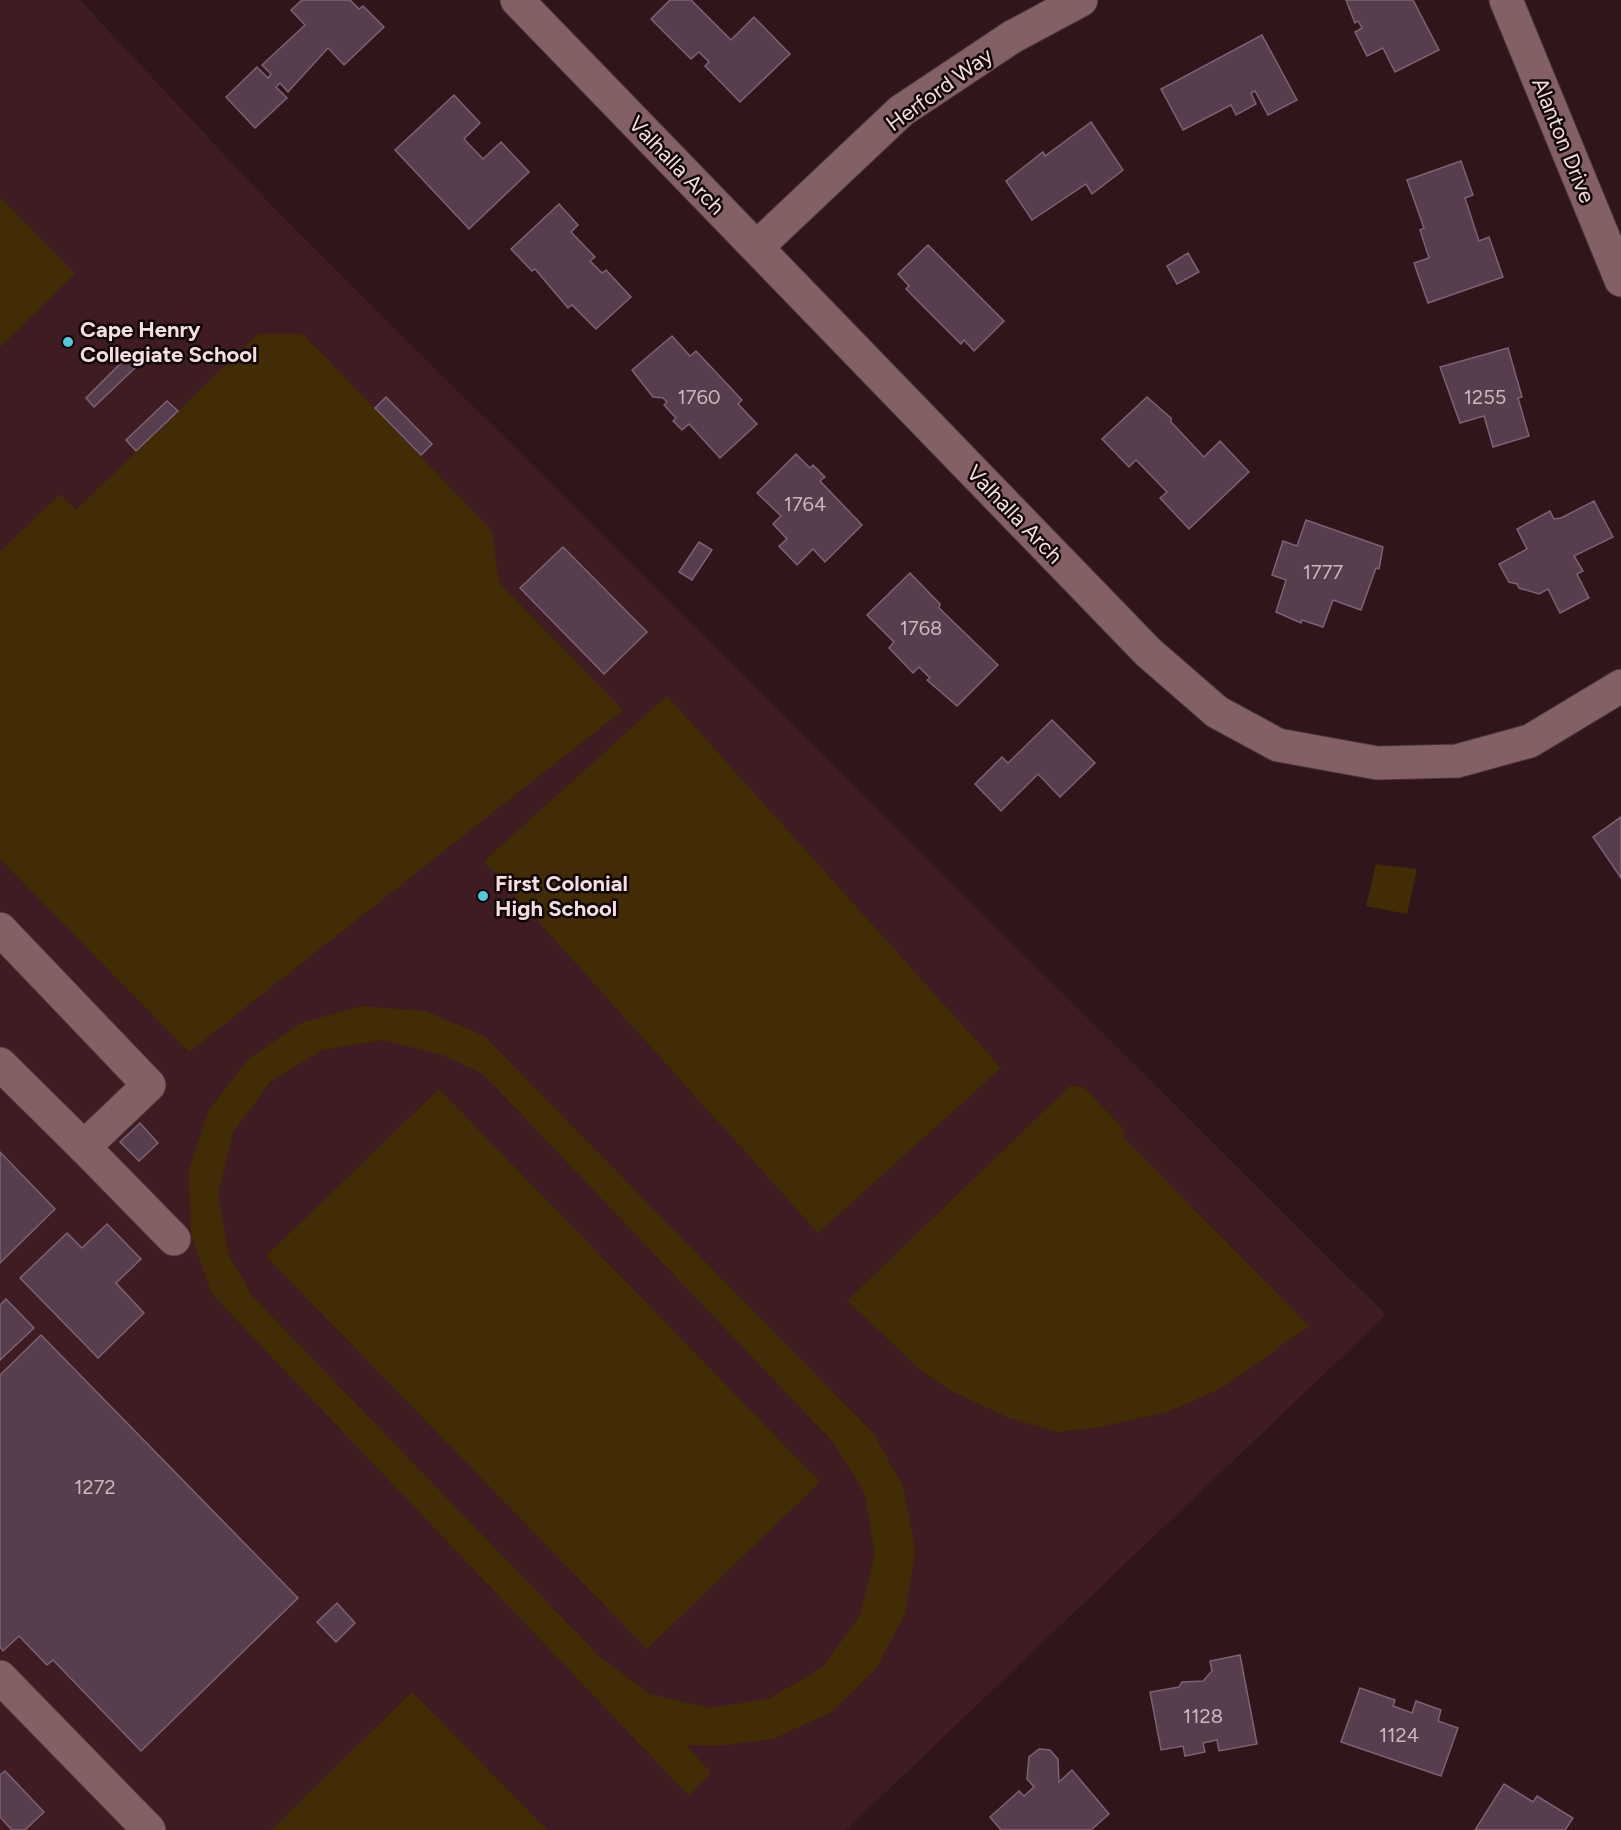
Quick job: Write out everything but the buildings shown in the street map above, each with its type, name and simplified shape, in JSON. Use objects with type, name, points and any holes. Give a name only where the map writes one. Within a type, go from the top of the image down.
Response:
[{"type":"street","name":"Valhalla Arch","points":[[517,0],[1148,652],[1217,712],[1278,745],[1377,763],[1457,761],[1530,741],[1621,686]]},
{"type":"street","name":"Herford Way","points":[[757,247],[901,111],[1012,37],[1082,0]]},
{"type":"street","name":"Alanton Drive","points":[[1506,0],[1621,280]]},
{"type":"street","points":[[0,929],[149,1085],[84,1147]]},
{"type":"street","points":[[0,1064],[174,1239]]},
{"type":"street","points":[[0,1677],[149,1830]]},
{"type":"shaded area","name":"First Colonial High School","points":[[0,0],[80,0],[273,207],[1386,1315],[846,1830],[0,1830]]},
{"type":"shaded area","points":[[0,197],[75,274],[0,347]]},
{"type":"shaded area","points":[[258,334],[303,334],[492,531],[499,583],[623,710],[189,1052],[0,859],[0,552],[60,494],[76,510]]},
{"type":"shaded area","points":[[667,696],[1001,1068],[818,1233],[484,861]]},
{"type":"shaded area","points":[[1376,864],[1417,869],[1407,914],[1366,906]]},
{"type":"shaded area","points":[[362,1006],[426,1011],[484,1036],[874,1434],[904,1489],[915,1551],[905,1613],[876,1669],[830,1713],[773,1739],[727,1745],[686,1745],[711,1773],[689,1796],[212,1294],[191,1234],[189,1170],[209,1110],[248,1059],[301,1023]],"holes":[[[383,1040],[443,1055],[483,1074],[833,1442],[865,1494],[875,1555],[860,1615],[824,1666],[771,1698],[710,1708],[650,1694],[600,1657],[253,1297],[228,1254],[218,1194],[233,1133],[269,1083],[322,1050]]]},
{"type":"shaded area","points":[[1070,1086],[1084,1087],[1125,1131],[1122,1136],[1309,1326],[1225,1386],[1168,1412],[1095,1428],[1056,1432],[1007,1417],[951,1391],[924,1373],[847,1301]]},
{"type":"shaded area","points":[[439,1089],[820,1482],[647,1649],[266,1256]]},
{"type":"shaded area","points":[[412,1692],[547,1830],[271,1830]]},
{"type":"place","name":"Cape Henry Collegiate School","points":[[68,342]]},
{"type":"place","name":"First Colonial High School","points":[[483,896]]}]
